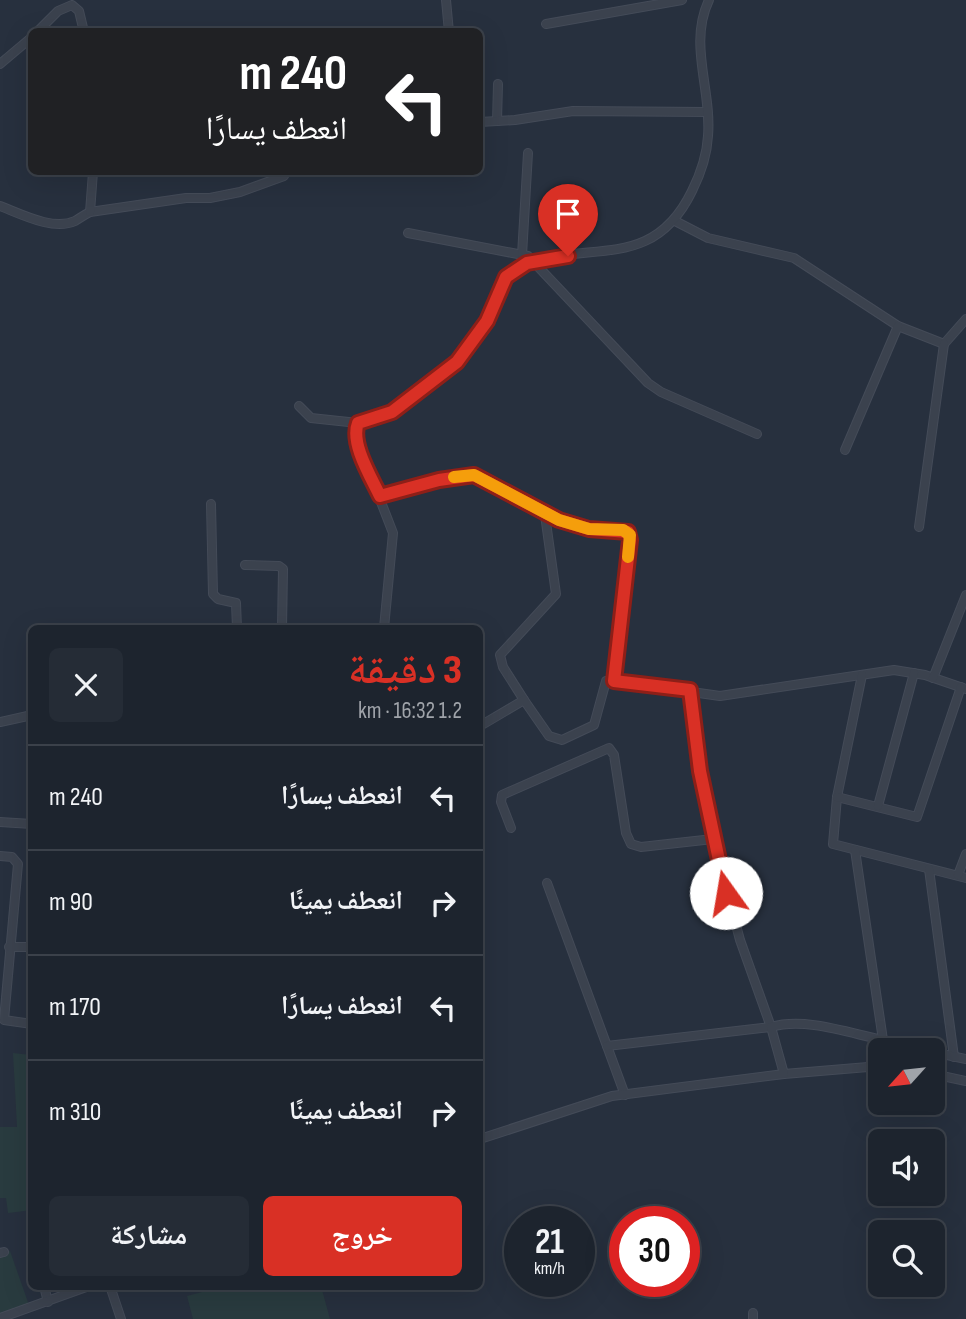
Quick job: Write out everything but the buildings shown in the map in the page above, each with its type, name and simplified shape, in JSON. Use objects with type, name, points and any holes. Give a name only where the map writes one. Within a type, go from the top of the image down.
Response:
[{"type":"street","points":[[446,0],[449,28]]},
{"type":"street","points":[[546,24],[682,0]]},
{"type":"street","points":[[299,406],[311,418],[358,423],[392,412],[457,362],[487,321],[506,277],[535,261],[645,243],[675,221],[701,169],[708,136],[700,55],[702,18],[709,0]]},
{"type":"street","points":[[41,28],[58,11],[72,5],[79,11],[83,28]]},
{"type":"street","points":[[0,64],[28,40]]},
{"type":"street","points":[[496,121],[498,84]]},
{"type":"street","points":[[483,122],[573,111],[707,112]]},
{"type":"street","points":[[522,255],[528,153]]},
{"type":"street","points":[[90,212],[93,175]]},
{"type":"street","points":[[0,206],[36,219],[74,222],[90,212],[240,192],[284,176]]},
{"type":"street","points":[[675,221],[708,238],[794,258],[898,326],[944,344]]},
{"type":"street","points":[[408,233],[522,255],[535,261],[555,287],[648,383],[661,392],[757,434]]},
{"type":"street","points":[[919,527],[944,344],[966,319]]},
{"type":"street","points":[[845,450],[898,326]]},
{"type":"street","points":[[358,423],[356,431],[360,449],[393,533],[384,625]]},
{"type":"street","points":[[380,496],[450,478],[474,475],[545,514],[589,529],[623,530],[630,535],[614,681]]},
{"type":"street","points":[[211,504],[213,594],[218,599],[236,603],[237,625]]},
{"type":"street","points":[[545,514],[556,594],[500,655],[503,667],[549,736],[562,740],[594,724],[606,681],[728,695],[894,670],[914,673],[963,688],[917,817],[838,797]]},
{"type":"street","points":[[245,565],[279,566],[283,569],[282,625]]},
{"type":"street","points":[[933,678],[966,596]]},
{"type":"street","points":[[878,806],[914,673]]},
{"type":"street","points":[[862,675],[838,797],[833,844],[962,876],[966,853]]},
{"type":"street","points":[[690,690],[698,758],[713,839],[740,940],[785,1074]]},
{"type":"street","points":[[483,724],[524,700]]},
{"type":"street","points":[[0,722],[28,716]]},
{"type":"street","points":[[511,828],[501,802],[502,795],[609,748],[614,755],[626,833],[631,844],[641,847],[713,839]]},
{"type":"street","points":[[0,822],[28,824]]},
{"type":"street","points":[[855,850],[883,1038]]},
{"type":"street","points":[[0,856],[12,857],[18,864],[3,978],[4,1020],[28,1023]]},
{"type":"street","points":[[929,869],[954,1057]]},
{"type":"street","points":[[547,883],[625,1095]]},
{"type":"street","points":[[9,947],[28,947]]},
{"type":"street","points":[[607,1046],[795,1024],[872,1038]]},
{"type":"street","points":[[945,1055],[966,1059]]},
{"type":"street","points":[[483,1138],[600,1100],[625,1095],[785,1074],[868,1067]]},
{"type":"street","points":[[945,1077],[966,1081]]},
{"type":"street","points":[[45,1290],[48,1302]]},
{"type":"street","points":[[0,1318],[79,1290]]},
{"type":"street","points":[[111,1290],[121,1319]]},
{"type":"shaded area","points":[[13,1053],[28,1055],[28,1210],[8,1213],[6,1198],[0,1198],[0,1127],[17,1127]]},
{"type":"shaded area","points":[[10,1251],[30,1308],[0,1318],[0,1253]]},
{"type":"shaded area","points":[[322,1290],[330,1319],[193,1319],[187,1296],[202,1292]]},
{"type":"slow traffic","points":[[454,477],[474,475],[538,512],[559,520],[605,532],[628,532],[628,557]]},
{"type":"route","points":[[568,256],[527,263],[506,277],[499,287],[487,321],[457,362],[392,412],[355,426],[360,449],[380,496],[439,480],[474,475],[538,512],[559,520],[605,532],[628,532],[630,540],[614,681],[629,685],[690,690],[700,771],[726,893]]}]
